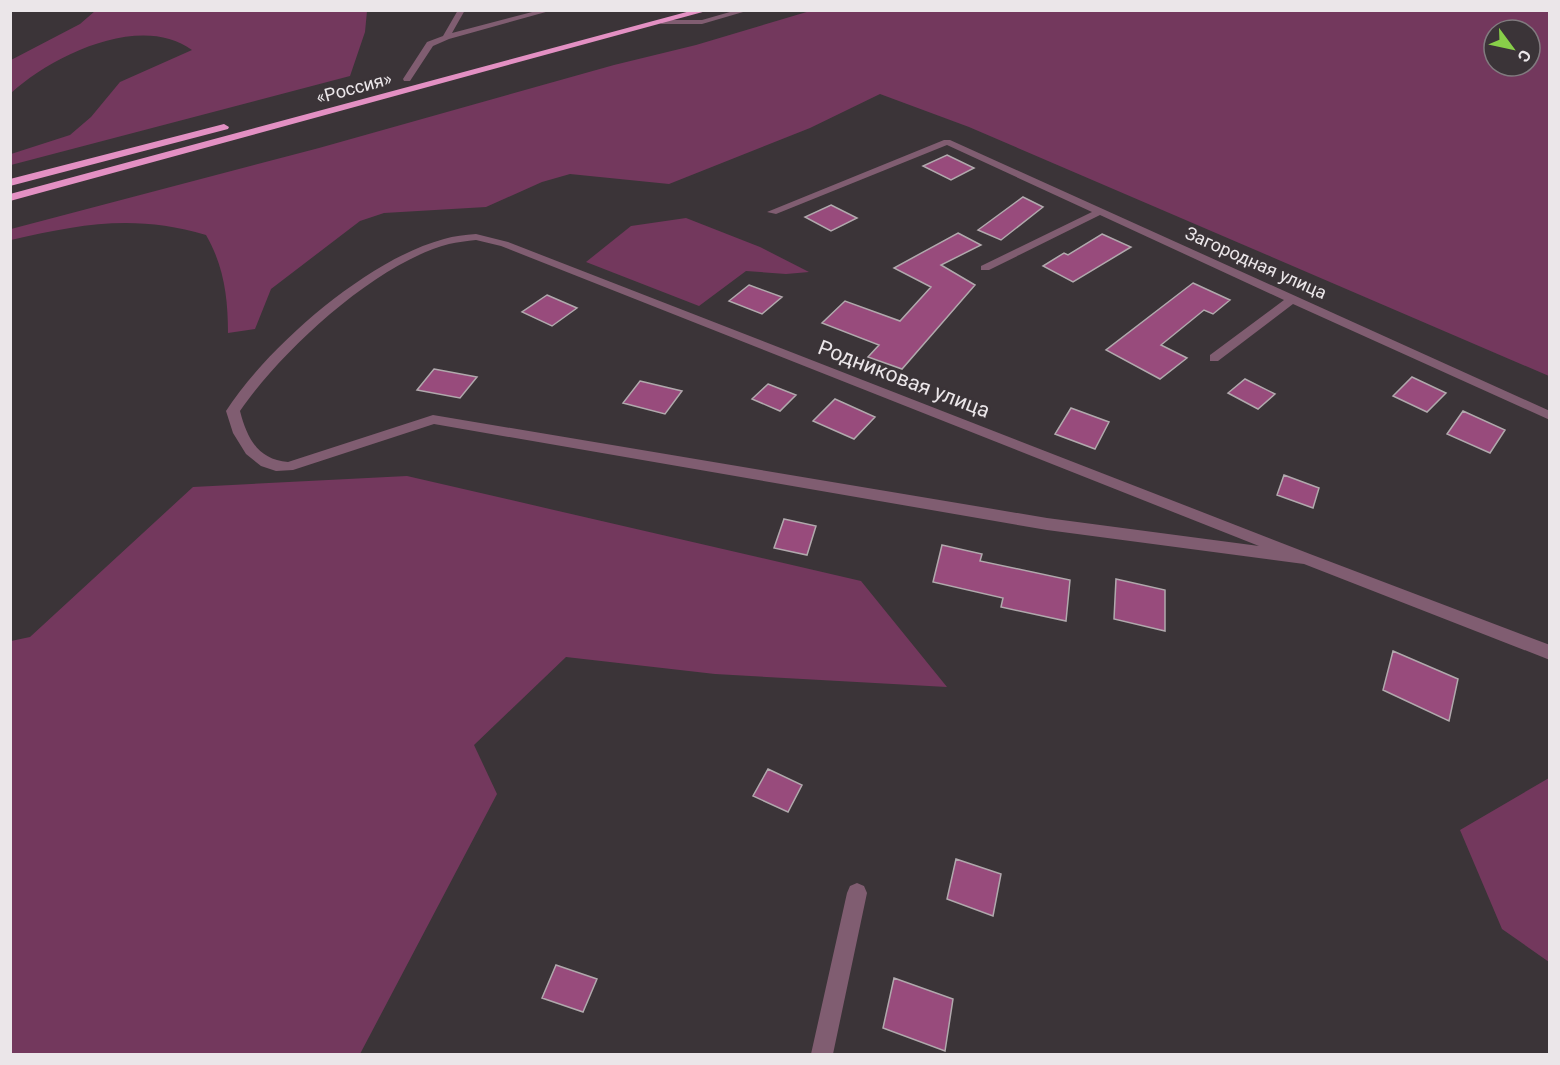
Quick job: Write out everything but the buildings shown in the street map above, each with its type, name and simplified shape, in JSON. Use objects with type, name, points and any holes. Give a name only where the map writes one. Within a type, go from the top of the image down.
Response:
[{"type":"highway","name":"«Россия»","points":[[328,100],[669,10]]},
{"type":"highway","name":"«Россия»","points":[[10,198],[706,10]]},
{"type":"highway","points":[[10,183],[237,124]]},
{"type":"street","points":[[446,37],[462,10]]},
{"type":"street","points":[[407,79],[430,44],[446,37],[550,10]]},
{"type":"street","points":[[662,22],[702,22],[747,10]]},
{"type":"street","name":"Загородная улица","points":[[772,212],[947,142],[1550,416]]},
{"type":"street","points":[[985,268],[1099,212]]},
{"type":"street","name":"Родниковая улица","points":[[478,236],[1305,558],[1047,524],[433,419],[288,466],[277,467],[256,458],[237,428],[233,411],[245,391],[284,350],[343,299],[406,259],[449,241],[478,236]]},
{"type":"street","points":[[1214,358],[1292,299]]},
{"type":"street","points":[[1305,558],[1418,600],[1550,654]]},
{"type":"street","points":[[822,1054],[857,893]]},
{"type":"shaded area","points":[[95,11],[367,11],[365,32],[350,76],[11,165],[11,154],[70,135],[91,117],[120,82],[192,50],[171,39],[148,35],[123,37],[97,43],[49,65],[11,93],[11,60],[80,24]]},
{"type":"shaded area","points":[[810,11],[1549,11],[1549,376],[969,127],[880,94],[810,128],[669,184],[570,174],[542,182],[486,207],[384,213],[360,221],[271,289],[255,329],[228,333],[224,282],[217,258],[206,235],[132,223],[85,226],[11,240],[11,229],[319,148],[614,65],[696,45]]},
{"type":"shaded area","points":[[686,218],[760,247],[809,272],[786,274],[746,271],[699,306],[586,262],[631,226]]},
{"type":"shaded area","points":[[407,476],[861,581],[947,687],[715,674],[566,657],[474,745],[497,794],[360,1054],[11,1054],[11,641],[30,637],[193,487]]},
{"type":"shaded area","points":[[1549,778],[1549,962],[1502,929],[1460,830]]}]
